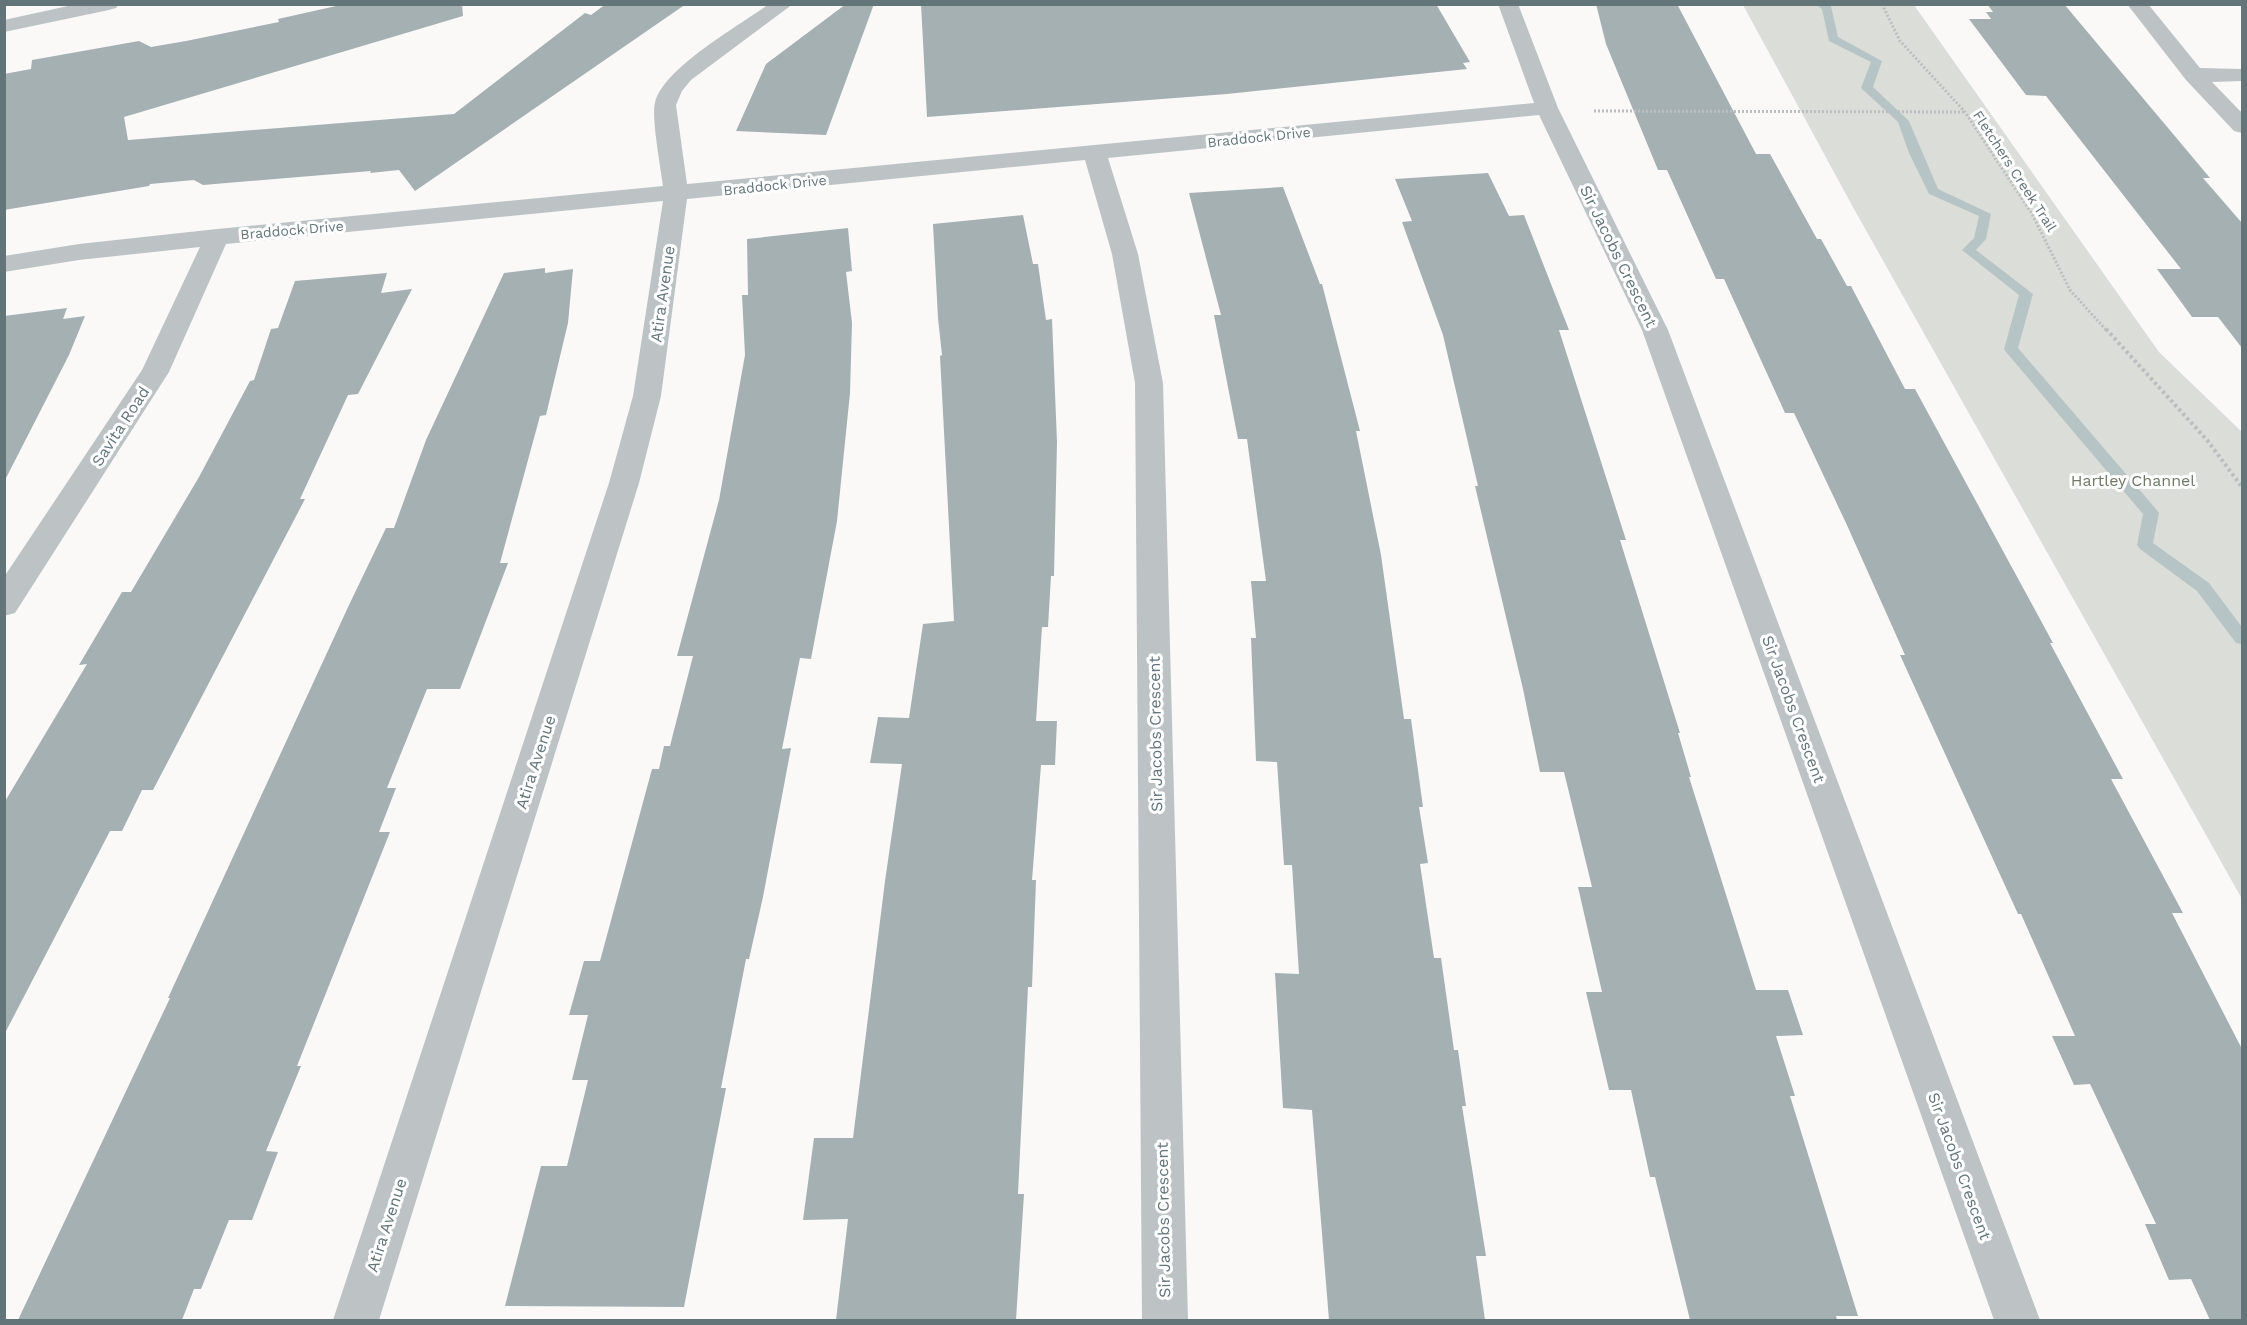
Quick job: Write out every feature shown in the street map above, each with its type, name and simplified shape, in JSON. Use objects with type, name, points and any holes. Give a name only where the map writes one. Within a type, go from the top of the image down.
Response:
[{"type":"street","points":[[4,26],[109,4]]},
{"type":"street","name":"Atira Avenue","points":[[356,1320],[624,483],[647,396],[676,194],[665,105],[671,90],[683,75],[783,4]]},
{"type":"street","name":"Sir Jacobs Crescent","points":[[1508,4],[1547,108],[1655,330],[2017,1320]]},
{"type":"street","points":[[2137,4],[2194,75],[2242,126]]},
{"type":"street","points":[[2194,75],[2242,75]]},
{"type":"street","name":"Braddock Drive","points":[[4,264],[79,252],[217,237],[1547,108]]},
{"type":"street","name":"Sir Jacobs Crescent","points":[[1095,153],[1125,254],[1149,383],[1165,1320]]},
{"type":"street","name":"Savita Road","points":[[4,604],[155,372],[217,237]]},
{"type":"path","name":"Fletchers Creek Trail","points":[[1882,4],[1900,40],[1965,112],[2032,214],[2070,290],[2207,440],[2242,487]]},
{"type":"path","points":[[1591,111],[1965,112]]},
{"type":"green space","name":"Hartley Channel","points":[[1743,5],[1914,5],[2159,352],[2242,432],[2242,899],[1854,209]]},
{"type":"building","points":[[345,4],[462,4],[463,16],[124,117],[128,140],[454,114],[585,13],[591,15],[606,4],[686,4],[415,191],[399,170],[370,173],[371,171],[203,185],[194,180],[150,184],[4,210],[4,74],[31,69],[32,60],[139,41],[151,47],[186,41],[279,22],[278,19]]},
{"type":"building","points":[[846,4],[874,4],[826,135],[736,131],[766,64]]},
{"type":"building","points":[[921,4],[1436,4],[1470,62],[1463,63],[1467,69],[1227,94],[927,117]]},
{"type":"building","points":[[1596,4],[1677,4],[1756,154],[1770,154],[1817,239],[1821,239],[1847,286],[1851,286],[1905,389],[1915,389],[2053,643],[2050,643],[2123,779],[2111,779],[2183,913],[2172,913],[2242,1049],[2242,1320],[2210,1320],[2191,1279],[2169,1280],[2145,1224],[2156,1224],[2090,1084],[2074,1085],[2052,1036],[2075,1036],[2021,914],[2018,914],[1900,655],[1905,655],[1846,523],[1794,413],[1785,413],[1724,279],[1716,279],[1667,170],[1658,170],[1606,44]]},
{"type":"building","points":[[1987,4],[2064,4],[2210,178],[2203,178],[2242,223],[2242,348],[2218,317],[2192,317],[2157,269],[2181,269],[2046,96],[2026,95],[1969,19],[1991,19],[1986,12],[1993,12]]},
{"type":"building","points":[[1488,173],[1509,216],[1524,215],[1569,330],[1559,330],[1626,540],[1620,540],[1680,733],[1678,733],[1691,777],[1689,777],[1756,990],[1788,990],[1803,1035],[1776,1036],[1795,1096],[1790,1096],[1858,1316],[1836,1316],[1837,1320],[1690,1320],[1655,1177],[1650,1177],[1631,1090],[1609,1090],[1586,992],[1602,992],[1578,887],[1592,887],[1564,772],[1540,772],[1443,335],[1402,222],[1412,221],[1395,179]]},
{"type":"building","points":[[1283,187],[1320,284],[1322,284],[1360,431],[1356,431],[1381,555],[1404,719],[1411,719],[1423,807],[1419,807],[1428,863],[1420,864],[1434,958],[1441,958],[1454,1050],[1458,1050],[1466,1106],[1462,1106],[1486,1256],[1476,1256],[1485,1320],[1329,1320],[1312,1110],[1283,1108],[1275,973],[1299,974],[1292,865],[1284,865],[1277,762],[1256,761],[1251,638],[1256,638],[1251,581],[1266,581],[1247,439],[1238,439],[1214,315],[1221,315],[1189,193]]},
{"type":"building","points":[[1023,215],[1033,264],[1038,264],[1046,320],[1052,319],[1057,442],[1054,576],[1051,576],[1048,627],[1042,627],[1036,721],[1057,721],[1055,765],[1041,765],[1032,880],[1036,880],[1032,987],[1028,987],[1018,1194],[1024,1194],[1016,1320],[836,1320],[848,1219],[803,1220],[814,1138],[853,1138],[902,764],[870,763],[878,717],[909,718],[923,624],[954,621],[940,356],[942,355],[933,224]]},
{"type":"building","points":[[848,228],[852,271],[846,272],[852,323],[850,393],[837,521],[811,659],[800,658],[782,749],[791,748],[763,897],[749,959],[746,959],[721,1088],[726,1088],[684,1307],[505,1306],[541,1166],[567,1166],[588,1080],[572,1080],[588,1015],[569,1015],[584,961],[600,961],[652,769],[659,769],[664,746],[670,746],[693,656],[677,656],[719,500],[745,355],[742,295],[748,295],[747,239]]},
{"type":"building","points":[[545,268],[545,273],[573,269],[568,323],[546,415],[540,416],[500,563],[508,563],[460,689],[427,689],[387,788],[396,788],[379,832],[390,832],[297,1066],[301,1066],[266,1151],[278,1152],[252,1220],[229,1220],[201,1289],[194,1289],[182,1320],[18,1320],[170,998],[168,998],[349,605],[386,528],[394,528],[426,440],[504,273]]},
{"type":"building","points":[[387,273],[381,293],[412,289],[358,394],[348,395],[300,499],[305,499],[153,790],[142,790],[122,831],[110,831],[4,1035],[4,803],[87,664],[79,665],[122,592],[131,592],[199,477],[250,381],[254,380],[271,329],[278,328],[295,281]]},
{"type":"building","points":[[67,308],[63,319],[85,316],[69,355],[4,482],[4,316]]},
{"type":"waterway","points":[[1820,4],[1827,8],[1833,39],[1877,61],[1867,88],[1903,121],[1933,191],[1985,214],[1980,239],[1968,250],[2026,294],[2011,349],[2151,513],[2145,545],[2203,587],[2242,638]]}]
